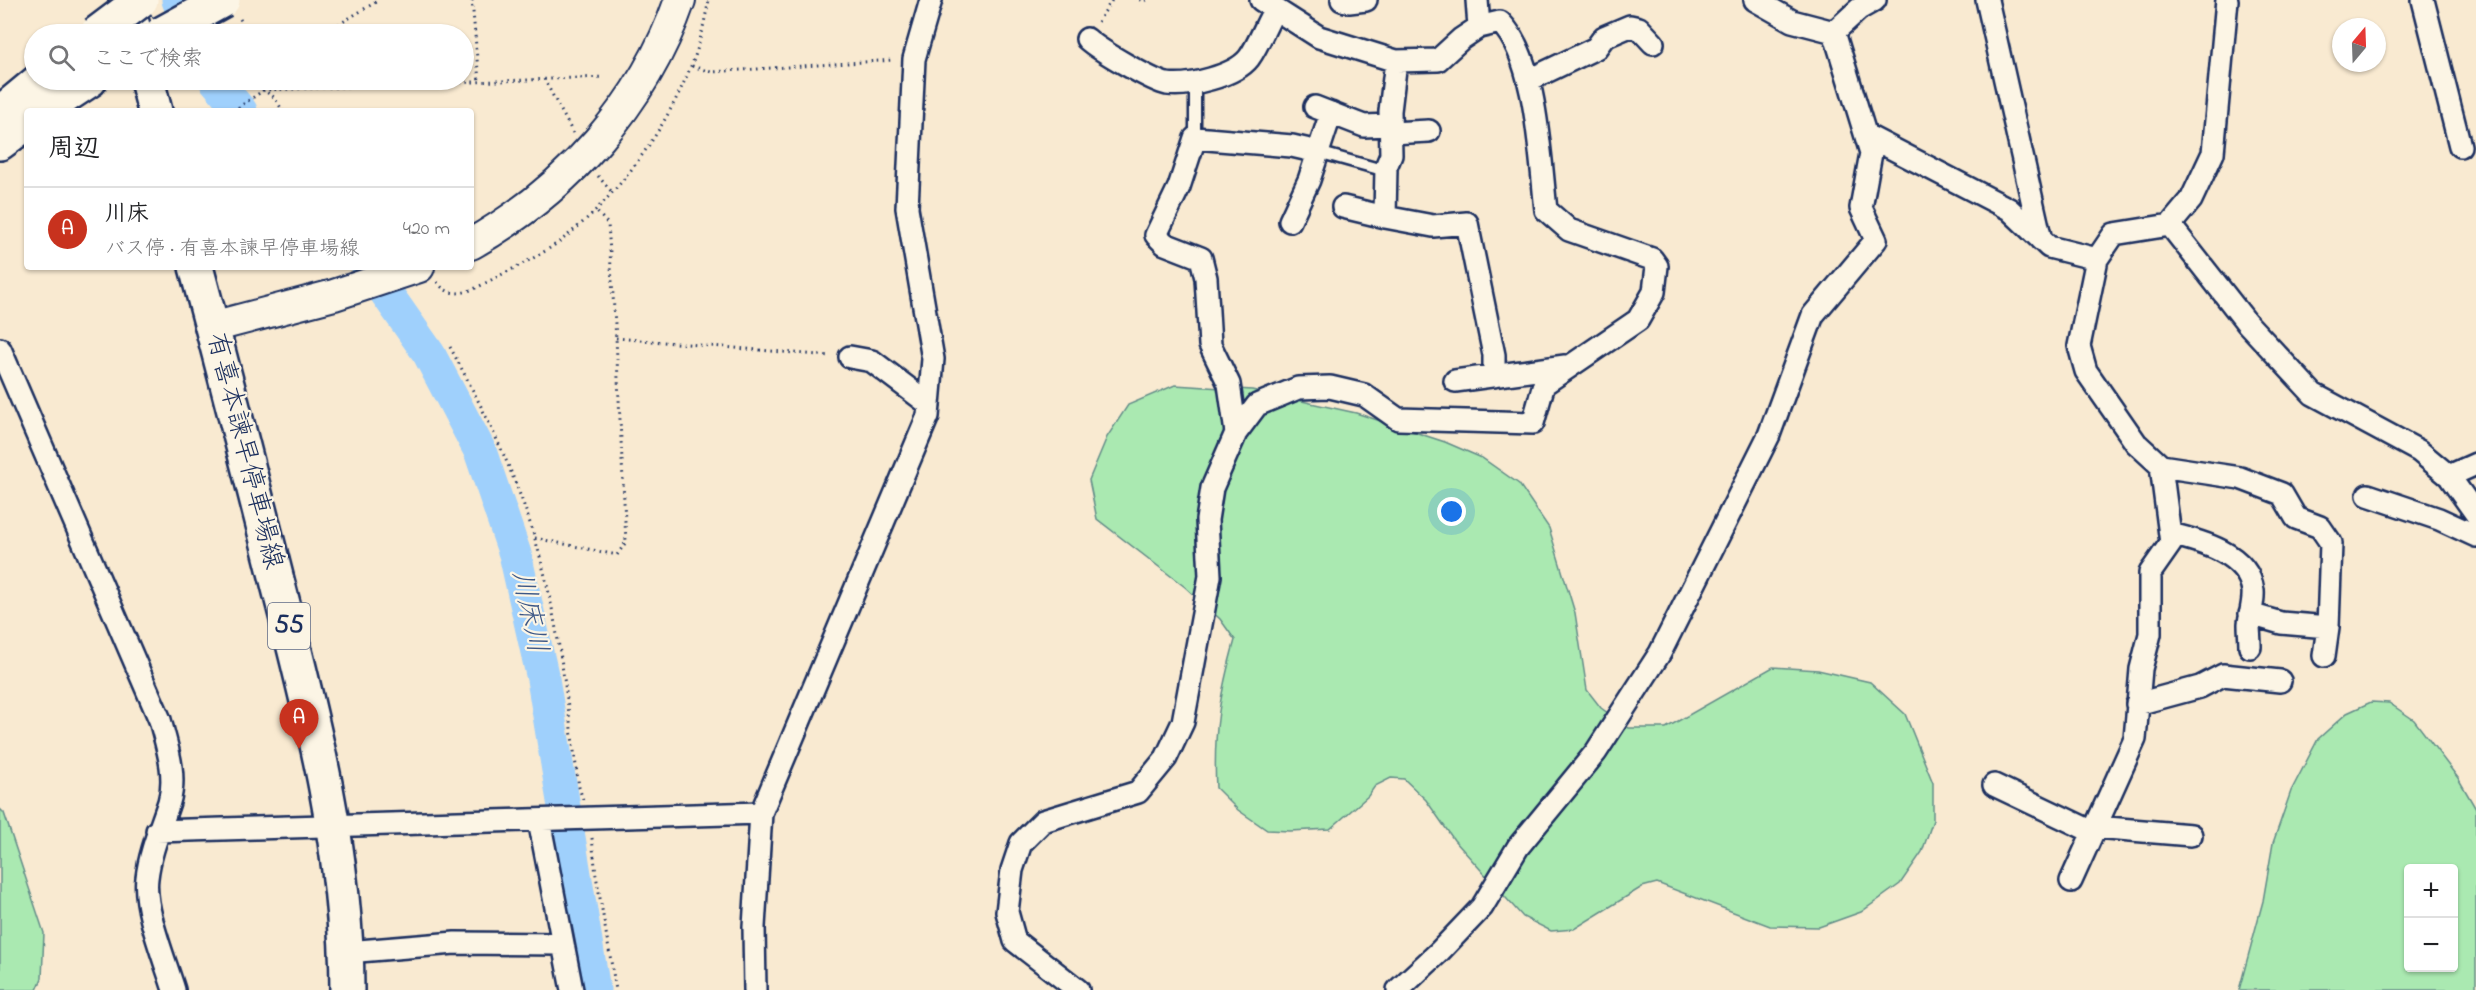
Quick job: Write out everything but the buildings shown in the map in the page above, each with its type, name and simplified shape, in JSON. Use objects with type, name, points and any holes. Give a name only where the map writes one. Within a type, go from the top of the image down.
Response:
[{"type":"main road","points":[[126,0],[132,24]]},
{"type":"main road","points":[[109,24],[141,0]]},
{"type":"main road","points":[[179,24],[223,0]]},
{"type":"main road","points":[[474,242],[505,225],[542,196],[576,166],[608,129],[637,88],[659,50],[680,0]]},
{"type":"main road","points":[[0,113],[28,90]]},
{"type":"main road","points":[[48,108],[75,90]]},
{"type":"main road","points":[[150,90],[154,108]]},
{"type":"main road","points":[[0,143],[24,125]]},
{"type":"main road","name":"有喜本諫早停車場線","points":[[197,270],[312,719],[334,826],[347,952],[347,990]]},
{"type":"main road","points":[[212,327],[334,295],[410,270]]},
{"type":"street","points":[[755,990],[754,927],[761,813],[928,416],[933,359],[907,208],[914,58],[931,0]]},
{"type":"street","points":[[1342,0],[1349,2],[1366,0]]},
{"type":"street","points":[[1477,0],[1479,27]]},
{"type":"street","points":[[1755,0],[1792,21],[1834,32]]},
{"type":"street","points":[[1834,32],[1850,8],[1875,0]]},
{"type":"street","points":[[1987,0],[2041,240]]},
{"type":"street","points":[[2227,0],[2213,153],[2191,200],[2170,225],[2114,234],[2097,260],[2079,346],[2086,371],[2136,443],[2161,466],[2240,478],[2283,494],[2296,518],[2320,527],[2331,543],[2328,627],[2324,656]]},
{"type":"street","points":[[2423,0],[2460,146]]},
{"type":"street","points":[[1078,990],[1015,941],[1007,912],[1012,870],[1021,843],[1044,821],[1138,792],[1166,758],[1183,722],[1210,576],[1207,520],[1212,488],[1236,433],[1257,405],[1298,388],[1330,387],[1365,395],[1398,418],[1533,423],[1544,384],[1638,320],[1654,292],[1657,266],[1652,259],[1569,230],[1546,210],[1529,80],[1510,31],[1500,22],[1479,27],[1461,39],[1438,60],[1396,61],[1318,37],[1268,4],[1248,59],[1224,74],[1183,85],[1164,83],[1098,49],[1087,39]]},
{"type":"street","points":[[1529,80],[1596,48],[1604,37],[1630,26],[1639,28],[1653,43]]},
{"type":"street","points":[[1398,990],[1482,907],[1518,848],[1596,752],[1660,653],[1769,435],[1813,315],[1876,240],[1861,208],[1871,153],[1834,32]]},
{"type":"street","points":[[1385,217],[1386,171],[1391,155],[1390,111],[1396,61]]},
{"type":"street","points":[[1290,221],[1318,152],[1323,110],[1364,126],[1429,131]]},
{"type":"street","points":[[1866,135],[2009,209],[2049,248],[2097,260]]},
{"type":"street","points":[[1236,433],[1229,384],[1210,345],[1206,278],[1201,258],[1165,244],[1156,235],[1179,187],[1195,138],[1292,146],[1318,152]]},
{"type":"street","points":[[1343,207],[1433,226],[1467,223],[1494,355],[1494,376]]},
{"type":"street","points":[[2170,225],[2247,323],[2313,394],[2419,451],[2449,476],[2476,514]]},
{"type":"street","points":[[0,350],[160,720],[172,767],[170,800],[158,831],[146,879],[151,913],[174,990]]},
{"type":"street","points":[[850,357],[872,361],[929,404]]},
{"type":"street","points":[[1455,381],[1571,365]]},
{"type":"street","points":[[2449,476],[2476,464]]},
{"type":"street","points":[[2071,881],[2135,739],[2140,669],[2150,634],[2150,573],[2171,543],[2161,466]]},
{"type":"street","points":[[2368,495],[2439,519],[2476,537]]},
{"type":"street","points":[[2170,534],[2201,542],[2228,555],[2246,571],[2253,591],[2250,647]]},
{"type":"street","points":[[2250,614],[2281,623],[2328,627]]},
{"type":"street","points":[[2138,704],[2200,687],[2223,675],[2280,681]]},
{"type":"street","points":[[1994,785],[2094,829],[2191,835]]},
{"type":"street","points":[[158,831],[761,813]]},
{"type":"street","points":[[540,820],[572,990]]},
{"type":"street","points":[[347,952],[455,943],[563,944]]},
{"type":"lane","points":[[1195,82],[1195,138]]},
{"type":"lane","points":[[1318,152],[1386,171]]},
{"type":"path","points":[[339,24],[378,0]]},
{"type":"path","points":[[472,0],[479,82]]},
{"type":"path","points":[[1087,39],[1112,0]]},
{"type":"path","points":[[1140,0],[1144,2],[1147,0]]},
{"type":"path","points":[[692,65],[711,72],[914,58]]},
{"type":"path","points":[[474,82],[604,77]]},
{"type":"path","points":[[544,79],[575,136]]},
{"type":"path","points":[[237,108],[264,90],[274,97],[281,108]]},
{"type":"path","points":[[593,170],[612,192]]},
{"type":"path","points":[[534,538],[617,555],[626,542],[608,224],[595,210]]},
{"type":"path","points":[[616,338],[850,357]]},
{"type":"path","points":[[450,347],[476,394],[498,443],[534,538],[553,612],[579,786],[590,819],[596,875],[616,990]]},
{"type":"green space","points":[[1175,385],[1252,390],[1356,413],[1445,442],[1482,458],[1519,484],[1549,528],[1575,613],[1587,690],[1601,708],[1629,728],[1666,728],[1773,667],[1818,670],[1870,682],[1905,714],[1933,783],[1933,820],[1922,852],[1900,884],[1861,912],[1819,927],[1770,926],[1657,883],[1642,887],[1574,929],[1551,931],[1523,917],[1454,840],[1426,800],[1404,779],[1391,778],[1375,786],[1368,796],[1330,829],[1267,830],[1238,810],[1216,788],[1219,713],[1235,640],[1220,619],[1185,587],[1097,519],[1089,480],[1107,437],[1128,405]]},
{"type":"green space","points":[[2371,702],[2389,703],[2414,720],[2458,778],[2476,809],[2476,990],[2239,990],[2263,901],[2273,843],[2291,791],[2318,739],[2347,713]]},
{"type":"green space","points":[[0,809],[4,813],[44,933],[42,978],[37,990],[0,990]]},
{"type":"waterway","name":"川床川","points":[[178,0],[187,24]]},
{"type":"waterway","name":"川床川","points":[[223,90],[238,108]]},
{"type":"waterway","name":"川床川","points":[[370,270],[429,354],[480,451],[515,554],[543,679],[594,990]]},
{"type":"place","name":"川床","points":[[299,749]]}]
